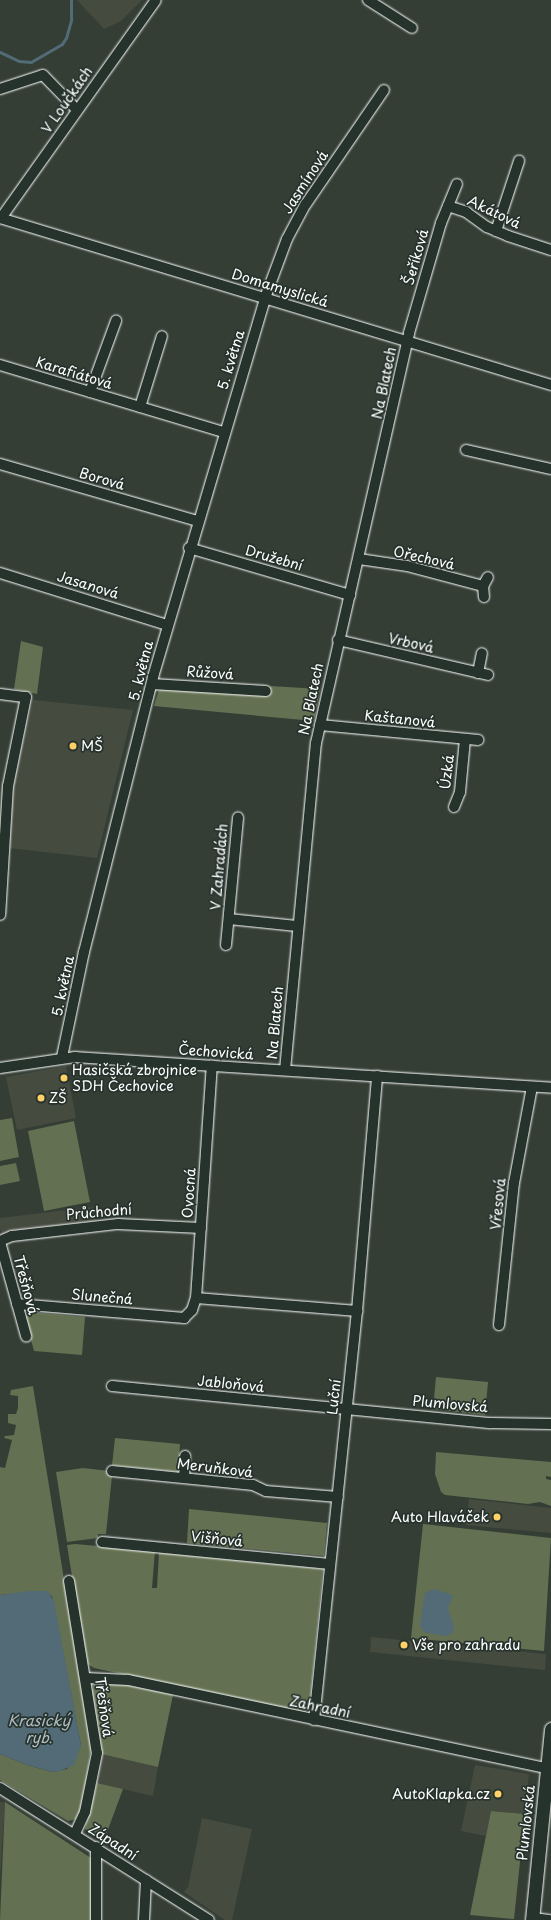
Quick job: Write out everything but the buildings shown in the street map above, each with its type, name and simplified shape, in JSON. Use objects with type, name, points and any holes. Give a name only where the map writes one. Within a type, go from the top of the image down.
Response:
[{"type":"main road","name":"Plumlovská","points":[[532,1919],[549,1769],[551,1729]]},
{"type":"street","name":"V Loučkách","points":[[1,218],[156,0]]},
{"type":"street","points":[[368,0],[412,28]]},
{"type":"street","points":[[0,89],[43,75],[77,110]]},
{"type":"street","name":"Jasmínová","points":[[265,298],[287,239],[306,204],[384,90]]},
{"type":"street","points":[[496,231],[519,161]]},
{"type":"street","name":"Šeříková","points":[[407,341],[448,206],[457,184]]},
{"type":"street","name":"Akátová","points":[[448,206],[466,212],[496,231],[551,250]]},
{"type":"street","name":"Domamyslická","points":[[1,218],[551,385]]},
{"type":"street","name":"5. května","points":[[62,1057],[84,952],[167,625],[197,520],[265,298]]},
{"type":"street","points":[[90,392],[116,321]]},
{"type":"street","points":[[140,407],[162,336]]},
{"type":"street","name":"Na Blatech","points":[[285,1070],[297,926],[320,725],[338,640],[359,559],[407,341]]},
{"type":"street","name":"Karafiátová","points":[[0,365],[224,432]]},
{"type":"street","points":[[466,450],[551,469]]},
{"type":"street","name":"Borová","points":[[0,464],[197,520]]},
{"type":"street","name":"Družební","points":[[189,548],[350,595]]},
{"type":"street","name":"Ořechová","points":[[359,559],[407,566],[486,581],[484,597]]},
{"type":"street","name":"Jasanová","points":[[0,573],[167,625]]},
{"type":"street","name":"Vrbová","points":[[338,640],[488,675]]},
{"type":"street","points":[[478,673],[482,653]]},
{"type":"street","name":"Růžová","points":[[152,684],[266,691]]},
{"type":"street","points":[[0,694],[26,696],[8,786],[3,839],[0,915]]},
{"type":"street","name":"Kaštanová","points":[[320,725],[478,740]]},
{"type":"street","name":"Úzká","points":[[454,808],[460,792],[465,739]]},
{"type":"street","name":"V Zahradách","points":[[226,945],[238,818]]},
{"type":"street","name":"V Zahradách","points":[[229,919],[297,926]]},
{"type":"street","name":"Čechovická","points":[[0,1068],[62,1057],[551,1088]]},
{"type":"street","name":"Ovocná","points":[[184,1318],[192,1310],[196,1298],[212,1066]]},
{"type":"street","name":"Luční","points":[[314,1720],[357,1311],[377,1076]]},
{"type":"street","name":"Vřesová","points":[[499,1325],[514,1183],[532,1087]]},
{"type":"street","name":"Průchodní","points":[[0,1241],[12,1236],[124,1223],[201,1228]]},
{"type":"street","name":"Třešňová","points":[[0,1241],[26,1336]]},
{"type":"street","points":[[196,1298],[357,1311]]},
{"type":"street","name":"Slunečná","points":[[17,1304],[184,1318]]},
{"type":"street","name":"Jabloňová","points":[[112,1386],[347,1410]]},
{"type":"street","name":"Plumlovská","points":[[347,1410],[495,1424],[551,1424]]},
{"type":"street","points":[[184,1478],[185,1456]]},
{"type":"street","name":"Meruňková","points":[[112,1471],[253,1485],[266,1491],[338,1497]]},
{"type":"street","name":"Višňová","points":[[102,1542],[330,1564]]},
{"type":"street","name":"Třešňová","points":[[70,1582],[97,1753],[85,1812],[74,1833]]},
{"type":"street","name":"Zahradní","points":[[86,1678],[128,1680],[549,1769]]},
{"type":"street","name":"Západní","points":[[0,1788],[74,1833],[209,1920]]},
{"type":"street","points":[[96,1847],[96,1920]]},
{"type":"street","points":[[144,1920],[146,1880]]},
{"type":"street","points":[[532,1919],[549,1920]]},
{"type":"shaded area","points":[[77,0],[142,0],[121,21],[104,29]]},
{"type":"shaded area","name":"MŠ","points":[[33,700],[133,710],[97,858],[9,848],[13,781]]},
{"type":"shaded area","name":"ZŠ","points":[[66,1066],[76,1118],[17,1130],[6,1077]]},
{"type":"shaded area","points":[[93,1207],[96,1222],[2,1234],[0,1229],[0,1218]]},
{"type":"shaded area","points":[[469,1499],[551,1508],[551,1533],[466,1525]]},
{"type":"shaded area","points":[[371,1637],[546,1654],[545,1670],[370,1652]]},
{"type":"shaded area","points":[[101,1754],[158,1767],[153,1796],[97,1783]]},
{"type":"shaded area","name":"AutoKlapka.cz","points":[[475,1765],[529,1774],[525,1814],[491,1811],[486,1836],[461,1831]]},
{"type":"shaded area","points":[[0,1802],[5,1802],[0,1879]]},
{"type":"shaded area","points":[[202,1818],[252,1829],[232,1920],[225,1920],[184,1892],[188,1887]]},
{"type":"green space","points":[[21,641],[43,647],[37,694],[14,689]]},
{"type":"green space","points":[[270,686],[320,689],[314,721],[154,706],[159,689],[269,696]]},
{"type":"green space","points":[[12,1118],[19,1157],[0,1161],[0,1120]]},
{"type":"green space","points":[[74,1121],[90,1202],[44,1211],[28,1131]]},
{"type":"green space","points":[[16,1163],[20,1181],[0,1185],[0,1166]]},
{"type":"green space","points":[[30,1312],[85,1317],[82,1355],[34,1351],[25,1317]]},
{"type":"green space","points":[[436,1377],[488,1382],[485,1415],[433,1409]]},
{"type":"green space","points":[[33,1386],[91,1748],[81,1812],[76,1819],[68,1821],[0,1780],[0,1754],[27,1765],[53,1772],[67,1769],[81,1745],[52,1596],[39,1591],[0,1595],[0,1467],[5,1468],[12,1440],[4,1438],[5,1436],[14,1435],[16,1425],[8,1423],[8,1414],[16,1414],[18,1408],[18,1396],[10,1395],[11,1390]]},
{"type":"green space","points":[[115,1438],[180,1444],[178,1472],[112,1465]]},
{"type":"green space","points":[[436,1452],[551,1462],[551,1477],[546,1476],[546,1479],[551,1480],[551,1506],[540,1502],[528,1504],[445,1495],[441,1492],[435,1474]]},
{"type":"green space","points":[[83,1468],[109,1471],[112,1476],[106,1534],[98,1534],[98,1538],[67,1542],[56,1472]]},
{"type":"green space","points":[[189,1509],[327,1523],[324,1556],[187,1543]]},
{"type":"green space","points":[[423,1524],[551,1538],[544,1651],[411,1638]]},
{"type":"green space","points":[[75,1544],[155,1551],[152,1588],[157,1588],[159,1552],[323,1569],[309,1709],[303,1713],[94,1668],[86,1663],[67,1545]]},
{"type":"green space","points":[[97,1683],[131,1684],[173,1695],[158,1767],[101,1754],[92,1694],[93,1686]]},
{"type":"green space","points":[[97,1783],[123,1789],[103,1843],[85,1829]]},
{"type":"green space","points":[[5,1802],[91,1858],[92,1920],[0,1920]]},
{"type":"green space","points":[[491,1811],[525,1814],[514,1919],[470,1915]]},
{"type":"water","points":[[434,1589],[453,1595],[448,1608],[454,1628],[451,1634],[445,1636],[424,1632],[420,1625],[425,1593]]},
{"type":"water","name":"Krasický ryb.","points":[[29,1591],[48,1591],[54,1601],[81,1745],[74,1765],[60,1771],[53,1772],[27,1765],[0,1754],[0,1595]]},
{"type":"waterway","points":[[0,52],[19,61],[31,62],[62,44],[66,38],[71,20],[71,0]]},
{"type":"place","name":"MŠ","points":[[73,746]]},
{"type":"place","name":"Hasičská zbrojnice SDH Čechovice","points":[[64,1078]]},
{"type":"place","name":"ZŠ","points":[[41,1098]]},
{"type":"place","name":"Auto Hlaváček","points":[[497,1517]]},
{"type":"place","name":"Vše pro zahradu","points":[[404,1645]]},
{"type":"place","name":"AutoKlapka.cz","points":[[498,1794]]}]
